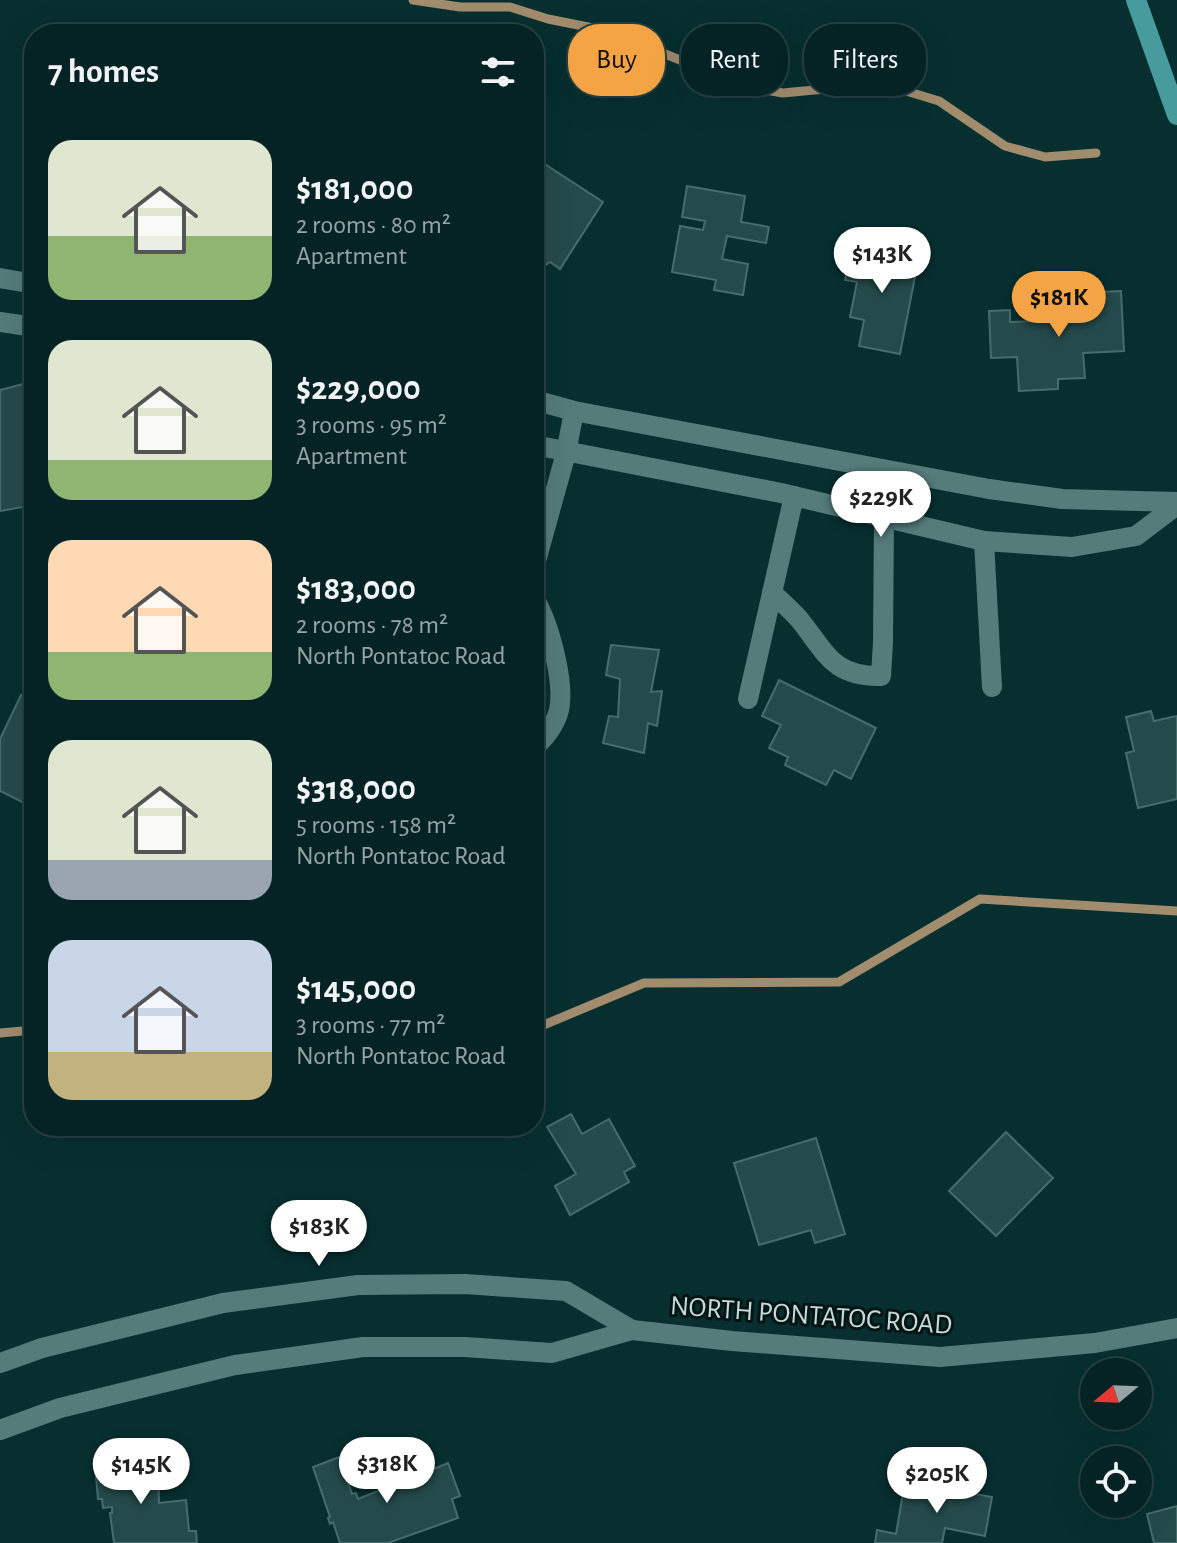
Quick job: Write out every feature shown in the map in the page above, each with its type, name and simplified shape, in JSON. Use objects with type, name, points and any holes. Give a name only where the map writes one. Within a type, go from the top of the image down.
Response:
[{"type":"main road","points":[[1136,0],[1177,115]]},
{"type":"street","points":[[0,278],[24,282]]},
{"type":"street","points":[[0,322],[24,326]]},
{"type":"street","points":[[544,403],[989,489],[1062,499],[1177,504]]},
{"type":"street","points":[[544,532],[574,411]]},
{"type":"street","points":[[544,448],[794,496],[984,541],[1072,547],[1136,536],[1177,504]]},
{"type":"street","points":[[748,699],[794,496]]},
{"type":"street","points":[[772,593],[798,618],[834,664],[859,677],[881,676],[884,517]]},
{"type":"street","points":[[984,541],[992,687]]},
{"type":"street","points":[[544,617],[560,683],[559,710],[544,734]]},
{"type":"street","name":"NORTH PONTATOC ROAD","points":[[0,1363],[42,1348],[223,1303],[358,1285],[465,1284],[566,1291],[632,1330]]},
{"type":"street","name":"NORTH PONTATOC ROAD","points":[[0,1430],[60,1408],[235,1365],[363,1347],[465,1347],[552,1353],[632,1330],[940,1357],[1095,1343],[1177,1328]]},
{"type":"building","points":[[544,164],[603,202],[560,269],[550,262],[544,266]]},
{"type":"building","points":[[687,186],[745,196],[741,222],[769,227],[766,243],[727,236],[722,259],[748,264],[743,295],[714,290],[716,280],[672,272],[680,226],[703,230],[705,221],[682,217]]},
{"type":"building","points":[[853,243],[919,256],[900,354],[859,346],[864,320],[850,317],[857,282],[845,280]]},
{"type":"building","points":[[1121,291],[1124,351],[1083,353],[1085,378],[1058,379],[1058,389],[1019,391],[1017,357],[991,358],[989,311],[1010,310],[1010,322],[1061,320],[1059,294]]},
{"type":"building","points":[[23,384],[24,387],[24,507],[0,511],[0,390]]},
{"type":"building","points":[[611,645],[659,650],[651,692],[662,691],[657,726],[648,723],[644,753],[603,743],[609,716],[618,717],[620,679],[606,675]]},
{"type":"building","points":[[779,680],[876,728],[851,779],[834,770],[826,785],[785,765],[788,757],[769,748],[781,725],[762,716]]},
{"type":"building","points":[[21,695],[24,696],[24,803],[0,791],[0,739]]},
{"type":"building","points":[[1151,711],[1154,721],[1177,716],[1177,799],[1138,808],[1126,753],[1134,751],[1126,717]]},
{"type":"building","points":[[571,1114],[582,1134],[609,1119],[635,1166],[624,1172],[629,1182],[570,1215],[555,1186],[576,1174],[547,1127]]},
{"type":"building","points":[[1006,1132],[1053,1178],[996,1236],[949,1191]]},
{"type":"building","points":[[816,1138],[845,1234],[815,1243],[811,1230],[759,1245],[734,1163]]},
{"type":"building","points":[[339,1457],[352,1494],[356,1493],[358,1499],[448,1463],[460,1496],[452,1499],[458,1518],[388,1543],[340,1543],[333,1522],[330,1524],[313,1467]]},
{"type":"building","points":[[158,1461],[159,1503],[186,1500],[189,1531],[196,1531],[197,1543],[114,1543],[112,1507],[103,1508],[102,1499],[98,1499],[95,1466]]},
{"type":"building","points":[[905,1481],[992,1497],[985,1536],[945,1528],[942,1543],[875,1543],[877,1530],[896,1534]]},
{"type":"building","points":[[1177,1506],[1177,1543],[1154,1543],[1148,1518],[1152,1518],[1152,1513]]},
{"type":"waterway","points":[[413,0],[460,7],[510,7],[548,19],[608,31],[747,87],[783,93],[896,88],[939,101],[1005,146],[1045,157],[1096,153]]},
{"type":"waterway","points":[[544,1025],[644,983],[839,982],[980,899],[1177,911]]},
{"type":"waterway","points":[[0,1033],[24,1031]]}]
